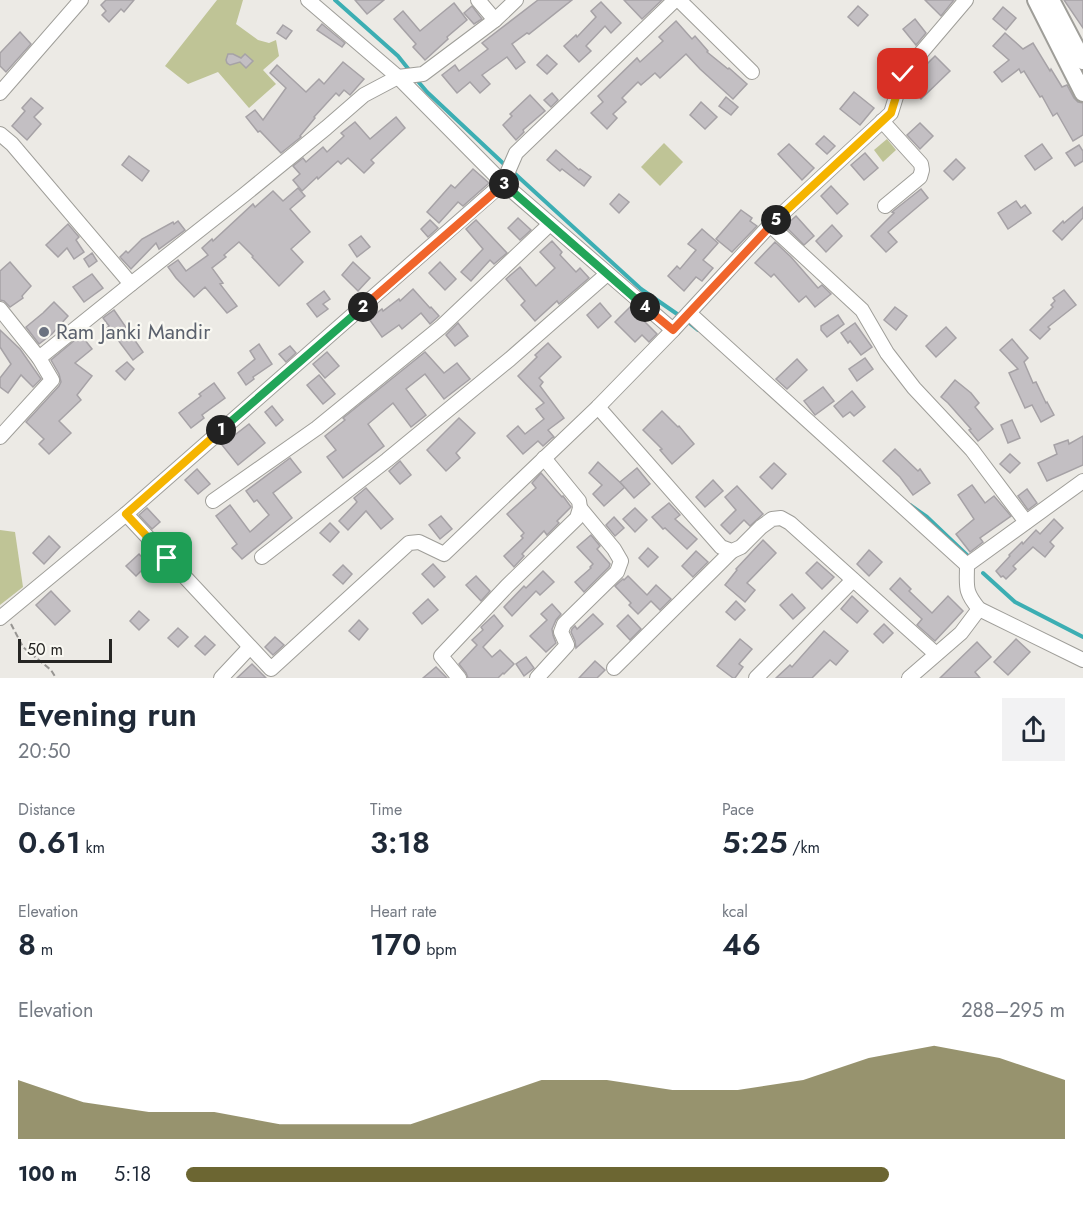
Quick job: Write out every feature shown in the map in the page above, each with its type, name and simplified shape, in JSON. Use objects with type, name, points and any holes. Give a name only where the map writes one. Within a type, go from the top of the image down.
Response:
[{"type":"main road","points":[[1036,0],[1083,93]]},
{"type":"main road","points":[[1051,0],[1083,61]]},
{"type":"street","points":[[0,93],[81,0]]},
{"type":"street","points":[[308,0],[398,77],[503,183],[673,330]]},
{"type":"street","points":[[477,0],[495,20]]},
{"type":"street","points":[[39,358],[244,195],[364,94],[398,77],[423,74],[495,20],[516,0]]},
{"type":"street","points":[[3,615],[126,514],[503,183],[516,153],[677,0],[752,72]]},
{"type":"street","points":[[126,514],[271,669],[409,543],[419,542],[444,554],[598,407],[689,314],[770,225],[891,113],[903,74],[966,0]]},
{"type":"street","points":[[882,121],[921,164],[922,170],[920,177],[885,206]]},
{"type":"street","points":[[0,134],[12,144],[131,284]]},
{"type":"street","points":[[213,501],[317,428],[432,334],[550,224]]},
{"type":"street","points":[[770,225],[862,310],[887,353],[914,388],[972,450],[1026,522]]},
{"type":"street","points":[[262,557],[387,460],[510,359],[607,274]]},
{"type":"street","points":[[0,309],[39,358],[52,380],[0,437]]},
{"type":"street","points":[[689,314],[967,565],[967,593],[978,609],[1083,660]]},
{"type":"street","points":[[598,407],[721,547],[732,551]]},
{"type":"street","points":[[459,678],[441,656],[507,586],[577,518],[580,508],[579,501],[544,458]]},
{"type":"street","points":[[967,565],[1083,481]]},
{"type":"street","points":[[537,678],[567,645],[561,632],[564,624],[617,572],[621,561],[614,549],[580,508]]},
{"type":"street","points":[[614,668],[732,551],[741,548],[772,519],[780,518],[790,523],[936,654]]},
{"type":"street","points":[[756,678],[853,580]]},
{"type":"street","points":[[909,678],[961,633],[978,609]]},
{"type":"street","points":[[222,678],[250,647]]},
{"type":"path","points":[[3,615],[23,647],[51,670],[56,678]]},
{"type":"green space","points":[[217,0],[243,0],[236,24],[258,40],[269,43],[276,40],[279,56],[263,70],[276,84],[249,108],[218,72],[188,84],[165,66]]},
{"type":"green space","points":[[887,139],[896,150],[883,162],[874,150]]},
{"type":"green space","points":[[664,143],[683,162],[660,186],[641,167]]},
{"type":"green space","points":[[0,530],[15,532],[23,587],[0,605]]},
{"type":"building","points":[[106,0],[134,0],[124,12],[121,9],[109,22],[102,15],[106,11],[101,5]]},
{"type":"building","points":[[355,0],[384,0],[367,14]]},
{"type":"building","points":[[538,0],[572,0],[529,34],[527,33],[512,44],[525,62],[516,69],[507,57],[482,75],[490,84],[480,93],[470,82],[457,93],[442,75],[455,65],[459,71],[488,49],[482,43]]},
{"type":"building","points":[[624,0],[662,0],[642,19]]},
{"type":"building","points":[[925,0],[954,0],[941,16]]},
{"type":"building","points":[[1064,0],[1083,0],[1083,28]]},
{"type":"building","points":[[601,2],[621,23],[611,33],[605,26],[586,46],[591,51],[579,62],[564,46],[576,35],[577,37],[596,17],[591,11]]},
{"type":"building","points":[[454,3],[467,20],[425,60],[413,47],[416,44],[394,19],[403,11],[420,31]]},
{"type":"building","points":[[472,6],[482,19],[474,24],[464,13]]},
{"type":"building","points":[[858,6],[868,15],[858,26],[848,17]]},
{"type":"building","points":[[1003,7],[1016,18],[1006,30],[993,19]]},
{"type":"building","points":[[915,19],[926,33],[916,45],[903,29]]},
{"type":"building","points":[[676,21],[692,39],[695,36],[707,52],[747,84],[733,99],[686,54],[660,78],[655,73],[641,85],[638,82],[622,98],[626,102],[613,114],[617,118],[607,129],[591,113],[603,102],[598,96],[637,58],[640,62],[663,41],[659,37]]},
{"type":"building","points":[[322,24],[345,43],[342,47],[317,30]]},
{"type":"building","points":[[283,25],[292,31],[286,39],[277,33]]},
{"type":"building","points":[[20,32],[31,44],[6,72],[0,66],[0,53]]},
{"type":"building","points":[[1005,33],[1023,49],[1033,43],[1062,87],[1067,85],[1074,98],[1083,103],[1083,135],[1073,141],[1057,113],[1053,116],[1024,71],[1021,73],[1019,69],[1002,82],[994,72],[1009,60],[993,46]]},
{"type":"building","points":[[228,54],[241,58],[245,54],[253,61],[246,68],[240,62],[230,65],[226,60]]},
{"type":"building","points":[[547,55],[557,64],[547,74],[537,65]]},
{"type":"building","points":[[935,56],[950,71],[921,99],[909,85],[911,80]]},
{"type":"building","points":[[343,62],[364,79],[350,95],[344,90],[339,96],[336,93],[314,117],[301,137],[281,153],[260,131],[258,132],[246,117],[255,110],[263,120],[286,88],[270,73],[277,65],[306,92],[319,79],[324,84]]},
{"type":"building","points":[[854,92],[874,108],[860,125],[840,109]]},
{"type":"building","points":[[552,93],[558,100],[551,107],[544,100]]},
{"type":"building","points":[[530,95],[545,111],[523,130],[524,132],[516,140],[503,125],[512,116],[510,114]]},
{"type":"building","points":[[726,97],[738,107],[731,115],[719,106]]},
{"type":"building","points":[[31,98],[43,108],[34,117],[41,124],[27,140],[12,126],[25,111],[22,108]]},
{"type":"building","points":[[701,102],[717,117],[705,129],[690,115]]},
{"type":"building","points":[[396,117],[405,128],[371,160],[374,163],[364,173],[348,158],[341,164],[338,161],[302,191],[293,180],[300,174],[293,166],[303,158],[306,162],[323,147],[327,152],[344,136],[341,133],[355,122],[370,139]]},
{"type":"building","points":[[920,123],[933,136],[920,149],[907,135]]},
{"type":"building","points":[[824,136],[835,146],[827,154],[816,144]]},
{"type":"building","points":[[789,144],[814,168],[802,180],[778,154]]},
{"type":"building","points":[[1042,144],[1052,158],[1035,170],[1025,156]]},
{"type":"building","points":[[1079,145],[1083,151],[1083,161],[1075,166],[1066,153]]},
{"type":"building","points":[[556,150],[591,177],[584,186],[547,160]]},
{"type":"building","points":[[865,153],[878,168],[864,180],[851,165]]},
{"type":"building","points":[[129,156],[149,171],[142,181],[122,165]]},
{"type":"building","points":[[956,159],[965,168],[953,180],[944,171]]},
{"type":"building","points":[[473,169],[489,183],[463,206],[458,202],[439,223],[427,212],[451,185],[455,188]]},
{"type":"building","points":[[831,186],[848,204],[837,214],[821,196]]},
{"type":"building","points":[[298,188],[305,196],[290,209],[310,232],[291,249],[303,262],[279,286],[239,242],[212,268],[223,283],[220,284],[237,306],[227,313],[205,287],[194,297],[168,267],[178,260],[186,271],[208,255],[202,248],[212,239],[213,241],[253,204],[255,207],[273,191],[283,201]]},
{"type":"building","points":[[921,189],[928,198],[888,232],[897,242],[886,252],[871,236],[894,213],[892,212]]},
{"type":"building","points":[[619,194],[629,202],[619,213],[610,204]]},
{"type":"building","points":[[1016,201],[1021,208],[1025,205],[1031,213],[1008,229],[998,213]]},
{"type":"building","points":[[1083,207],[1083,218],[1062,240],[1053,231]]},
{"type":"building","points":[[741,210],[752,218],[750,221],[757,226],[732,252],[716,239]]},
{"type":"building","points":[[796,216],[814,236],[804,245],[785,226]]},
{"type":"building","points":[[518,218],[531,230],[520,240],[508,228]]},
{"type":"building","points":[[430,220],[438,228],[428,237],[421,229]]},
{"type":"building","points":[[476,220],[507,253],[494,264],[490,260],[471,281],[461,272],[483,249],[466,229]]},
{"type":"building","points":[[178,221],[185,230],[159,249],[156,243],[131,269],[120,257],[126,251],[128,253],[142,239]]},
{"type":"building","points":[[68,224],[79,237],[76,240],[84,252],[74,259],[67,248],[58,257],[46,245]]},
{"type":"building","points":[[832,225],[842,236],[826,252],[816,241]]},
{"type":"building","points":[[702,229],[718,243],[703,260],[713,268],[702,281],[696,277],[684,291],[668,276],[677,266],[680,269],[696,250],[688,244]]},
{"type":"building","points":[[361,236],[370,247],[357,257],[349,245]]},
{"type":"building","points":[[552,241],[562,252],[560,255],[576,272],[580,268],[589,278],[559,304],[557,301],[535,321],[521,305],[525,301],[506,279],[520,267],[536,286],[555,268],[540,252]]},
{"type":"building","points":[[775,242],[818,288],[822,285],[831,294],[815,307],[806,296],[799,302],[774,274],[771,277],[755,263]]},
{"type":"building","points":[[92,253],[97,261],[89,267],[84,259]]},
{"type":"building","points":[[10,262],[31,286],[22,296],[23,298],[10,307],[0,300],[0,271]]},
{"type":"building","points":[[353,262],[370,278],[358,291],[342,275]]},
{"type":"building","points":[[440,262],[456,279],[445,290],[429,273]]},
{"type":"building","points":[[92,274],[103,288],[84,302],[73,287]]},
{"type":"building","points":[[413,289],[439,316],[430,324],[421,313],[402,329],[399,325],[382,337],[369,319],[399,299],[400,301]]},
{"type":"building","points":[[1064,290],[1076,305],[1048,327],[1050,329],[1040,339],[1030,330],[1053,307],[1051,305],[1055,301],[1053,298]]},
{"type":"building","points":[[324,291],[330,299],[323,304],[328,309],[317,317],[307,304]]},
{"type":"building","points":[[54,302],[68,316],[52,334],[39,344],[26,327]]},
{"type":"building","points":[[600,303],[611,316],[598,328],[587,315]]},
{"type":"building","points":[[630,307],[657,334],[649,342],[642,335],[635,342],[615,322]]},
{"type":"building","points":[[895,307],[907,316],[896,330],[884,320]]},
{"type":"building","points":[[114,310],[143,352],[133,360],[115,336],[110,340],[103,331],[109,326],[103,318]]},
{"type":"building","points":[[838,315],[844,324],[827,337],[821,330],[821,326]]},
{"type":"building","points":[[458,323],[468,336],[455,346],[446,335]]},
{"type":"building","points":[[855,323],[872,347],[861,355],[841,333]]},
{"type":"building","points":[[946,327],[956,338],[936,357],[926,346]]},
{"type":"building","points":[[0,330],[20,349],[41,379],[33,387],[21,375],[8,393],[0,387],[0,378],[11,364],[0,347]]},
{"type":"building","points":[[81,335],[92,349],[75,363],[92,376],[77,395],[81,400],[59,421],[71,433],[49,454],[39,444],[44,439],[26,422],[61,382],[51,360]]},
{"type":"building","points":[[1012,339],[1028,358],[1024,362],[1033,383],[1036,382],[1054,415],[1041,422],[1032,405],[1025,408],[1009,373],[1018,369],[1000,350]]},
{"type":"building","points":[[548,343],[561,357],[539,378],[543,382],[540,386],[564,418],[548,430],[554,437],[543,446],[538,441],[523,454],[507,436],[518,426],[525,434],[544,419],[536,409],[544,403],[518,376]]},
{"type":"building","points":[[259,344],[272,364],[253,377],[254,379],[246,385],[238,373],[255,359],[250,351]]},
{"type":"building","points":[[290,346],[296,353],[286,362],[279,354]]},
{"type":"building","points":[[327,352],[339,366],[325,378],[313,364]]},
{"type":"building","points":[[425,352],[444,373],[457,363],[470,379],[444,399],[425,374],[406,389],[426,415],[411,427],[393,403],[368,424],[384,446],[343,478],[327,457],[336,450],[325,436],[345,420],[343,418]]},
{"type":"building","points":[[865,358],[873,369],[857,381],[849,369]]},
{"type":"building","points":[[797,359],[807,370],[787,389],[776,379]]},
{"type":"building","points":[[127,362],[134,369],[125,380],[116,371]]},
{"type":"building","points":[[319,375],[335,394],[323,404],[307,385]]},
{"type":"building","points":[[955,380],[979,403],[975,407],[993,429],[978,441],[969,430],[971,429],[941,397]]},
{"type":"building","points":[[214,383],[225,398],[202,415],[204,418],[191,428],[179,413]]},
{"type":"building","points":[[823,387],[834,401],[815,415],[804,401]]},
{"type":"building","points":[[852,391],[865,407],[854,416],[850,412],[843,417],[834,406]]},
{"type":"building","points":[[272,406],[283,420],[276,426],[265,412]]},
{"type":"building","points":[[662,411],[694,444],[672,464],[660,450],[662,449],[643,430]]},
{"type":"building","points":[[459,418],[475,433],[456,453],[460,458],[446,471],[427,450]]},
{"type":"building","points":[[1012,420],[1020,438],[1008,443],[1001,425]]},
{"type":"building","points":[[249,424],[265,443],[238,465],[222,445]]},
{"type":"building","points":[[1083,436],[1083,465],[1047,481],[1038,463],[1057,454],[1054,445],[1068,440],[1069,444]]},
{"type":"building","points":[[895,449],[918,471],[920,469],[930,483],[913,495],[900,477],[883,461]]},
{"type":"building","points":[[1010,454],[1020,463],[1010,473],[1000,464]]},
{"type":"building","points":[[290,458],[301,472],[273,493],[292,518],[242,559],[232,548],[237,544],[216,516],[230,505],[250,532],[269,515],[257,500],[254,502],[246,491]]},
{"type":"building","points":[[400,461],[411,475],[400,484],[389,471]]},
{"type":"building","points":[[598,462],[625,487],[604,506],[593,494],[602,485],[589,473]]},
{"type":"building","points":[[774,463],[786,474],[772,489],[760,477]]},
{"type":"building","points":[[637,468],[650,484],[634,498],[620,482]]},
{"type":"building","points":[[197,469],[210,484],[198,494],[185,480]]},
{"type":"building","points":[[541,473],[571,507],[547,535],[544,531],[522,554],[524,556],[514,567],[504,556],[523,538],[521,536],[524,533],[507,514],[536,488],[532,483]]},
{"type":"building","points":[[713,480],[723,491],[705,507],[696,497]]},
{"type":"building","points":[[972,485],[985,503],[994,496],[1011,516],[980,538],[983,542],[970,552],[956,534],[974,519],[958,495]]},
{"type":"building","points":[[737,486],[763,514],[750,526],[744,520],[730,534],[721,525],[736,510],[725,497]]},
{"type":"building","points":[[366,488],[393,519],[381,529],[366,511],[348,530],[339,521],[357,502],[354,498]]},
{"type":"building","points":[[1027,489],[1037,503],[1028,510],[1018,496]]},
{"type":"building","points":[[669,503],[680,515],[675,519],[697,539],[687,549],[652,517]]},
{"type":"building","points":[[147,508],[160,522],[152,529],[139,515]]},
{"type":"building","points":[[635,508],[647,520],[635,532],[623,519]]},
{"type":"building","points":[[441,516],[452,529],[440,539],[429,525]]},
{"type":"building","points":[[614,517],[624,528],[615,536],[606,525]]},
{"type":"building","points":[[1054,519],[1063,528],[1050,542],[1054,546],[1045,557],[1033,547],[1013,566],[1016,569],[1006,579],[1001,577],[996,571],[1009,555],[1036,530],[1040,534]]},
{"type":"building","points":[[330,523],[339,532],[330,542],[320,533]]},
{"type":"building","points":[[591,535],[600,546],[597,549],[610,564],[584,592],[575,582],[593,564],[577,547]]},
{"type":"building","points":[[49,536],[60,547],[44,564],[33,553]]},
{"type":"building","points":[[763,540],[776,553],[747,583],[755,590],[745,602],[725,585],[736,569]]},
{"type":"building","points":[[648,548],[658,557],[648,567],[639,558]]},
{"type":"building","points":[[869,550],[882,562],[869,576],[857,564]]},
{"type":"building","points":[[696,551],[708,562],[693,577],[682,566]]},
{"type":"building","points":[[139,554],[148,564],[136,576],[126,566]]},
{"type":"building","points":[[817,562],[834,577],[822,589],[806,573]]},
{"type":"building","points":[[433,564],[445,577],[434,587],[422,574]]},
{"type":"building","points":[[343,565],[352,574],[343,584],[333,575]]},
{"type":"building","points":[[543,571],[554,582],[540,595],[536,591],[512,616],[504,607],[524,586],[526,588]]},
{"type":"building","points":[[476,576],[490,591],[481,601],[466,585]]},
{"type":"building","points":[[628,576],[647,595],[656,585],[671,599],[660,610],[651,601],[638,614],[615,586]]},
{"type":"building","points":[[900,578],[911,589],[909,591],[932,613],[948,596],[963,611],[935,641],[917,625],[922,619],[890,589]]},
{"type":"building","points":[[51,591],[70,611],[55,625],[36,605]]},
{"type":"building","points":[[792,594],[805,608],[793,619],[780,605]]},
{"type":"building","points":[[852,596],[868,611],[857,623],[841,609]]},
{"type":"building","points":[[428,599],[438,610],[422,624],[413,613]]},
{"type":"building","points":[[736,601],[745,610],[735,620],[726,612]]},
{"type":"building","points":[[552,604],[561,614],[552,629],[556,643],[546,652],[530,636],[547,620],[541,614]]},
{"type":"building","points":[[139,611],[149,620],[139,630],[130,621]]},
{"type":"building","points":[[593,614],[603,624],[576,648],[572,629],[575,626],[577,629]]},
{"type":"building","points":[[494,615],[503,626],[483,647],[492,657],[500,650],[514,664],[498,678],[468,678],[459,664],[477,645],[472,640],[483,630],[481,627]]},
{"type":"building","points":[[628,615],[641,629],[630,640],[617,626]]},
{"type":"building","points":[[359,620],[368,629],[359,640],[349,631]]},
{"type":"building","points":[[884,624],[893,633],[883,643],[874,634]]},
{"type":"building","points":[[178,628],[188,637],[178,647],[168,638]]},
{"type":"building","points":[[824,631],[848,651],[836,665],[830,660],[812,678],[776,678],[790,665],[792,667]]},
{"type":"building","points":[[205,636],[215,645],[205,655],[195,646]]},
{"type":"building","points":[[275,637],[284,645],[273,655],[265,647]]},
{"type":"building","points":[[740,639],[752,649],[739,664],[743,667],[733,678],[717,666]]},
{"type":"building","points":[[1016,639],[1030,652],[1008,675],[994,662]]},
{"type":"building","points":[[977,642],[991,657],[975,672],[980,678],[940,678]]},
{"type":"building","points":[[526,657],[534,668],[524,676],[516,664]]},
{"type":"building","points":[[595,661],[605,670],[597,678],[579,678]]},
{"type":"building","points":[[252,664],[266,678],[237,678]]},
{"type":"building","points":[[436,667],[447,678],[423,678]]},
{"type":"waterway","points":[[335,0],[398,56],[410,71]]},
{"type":"waterway","points":[[416,79],[506,166]]},
{"type":"waterway","points":[[513,172],[641,289],[680,316]]},
{"type":"waterway","points":[[687,321],[698,330]]},
{"type":"waterway","points":[[910,505],[927,517],[968,556]]},
{"type":"waterway","points":[[983,573],[1015,602],[1083,637]]},
{"type":"place","name":"Ram Janki Mandir","points":[[44,332]]},
{"type":"route","points":[[167,558],[126,514],[503,183],[673,330],[770,225],[891,113],[903,74]]}]
